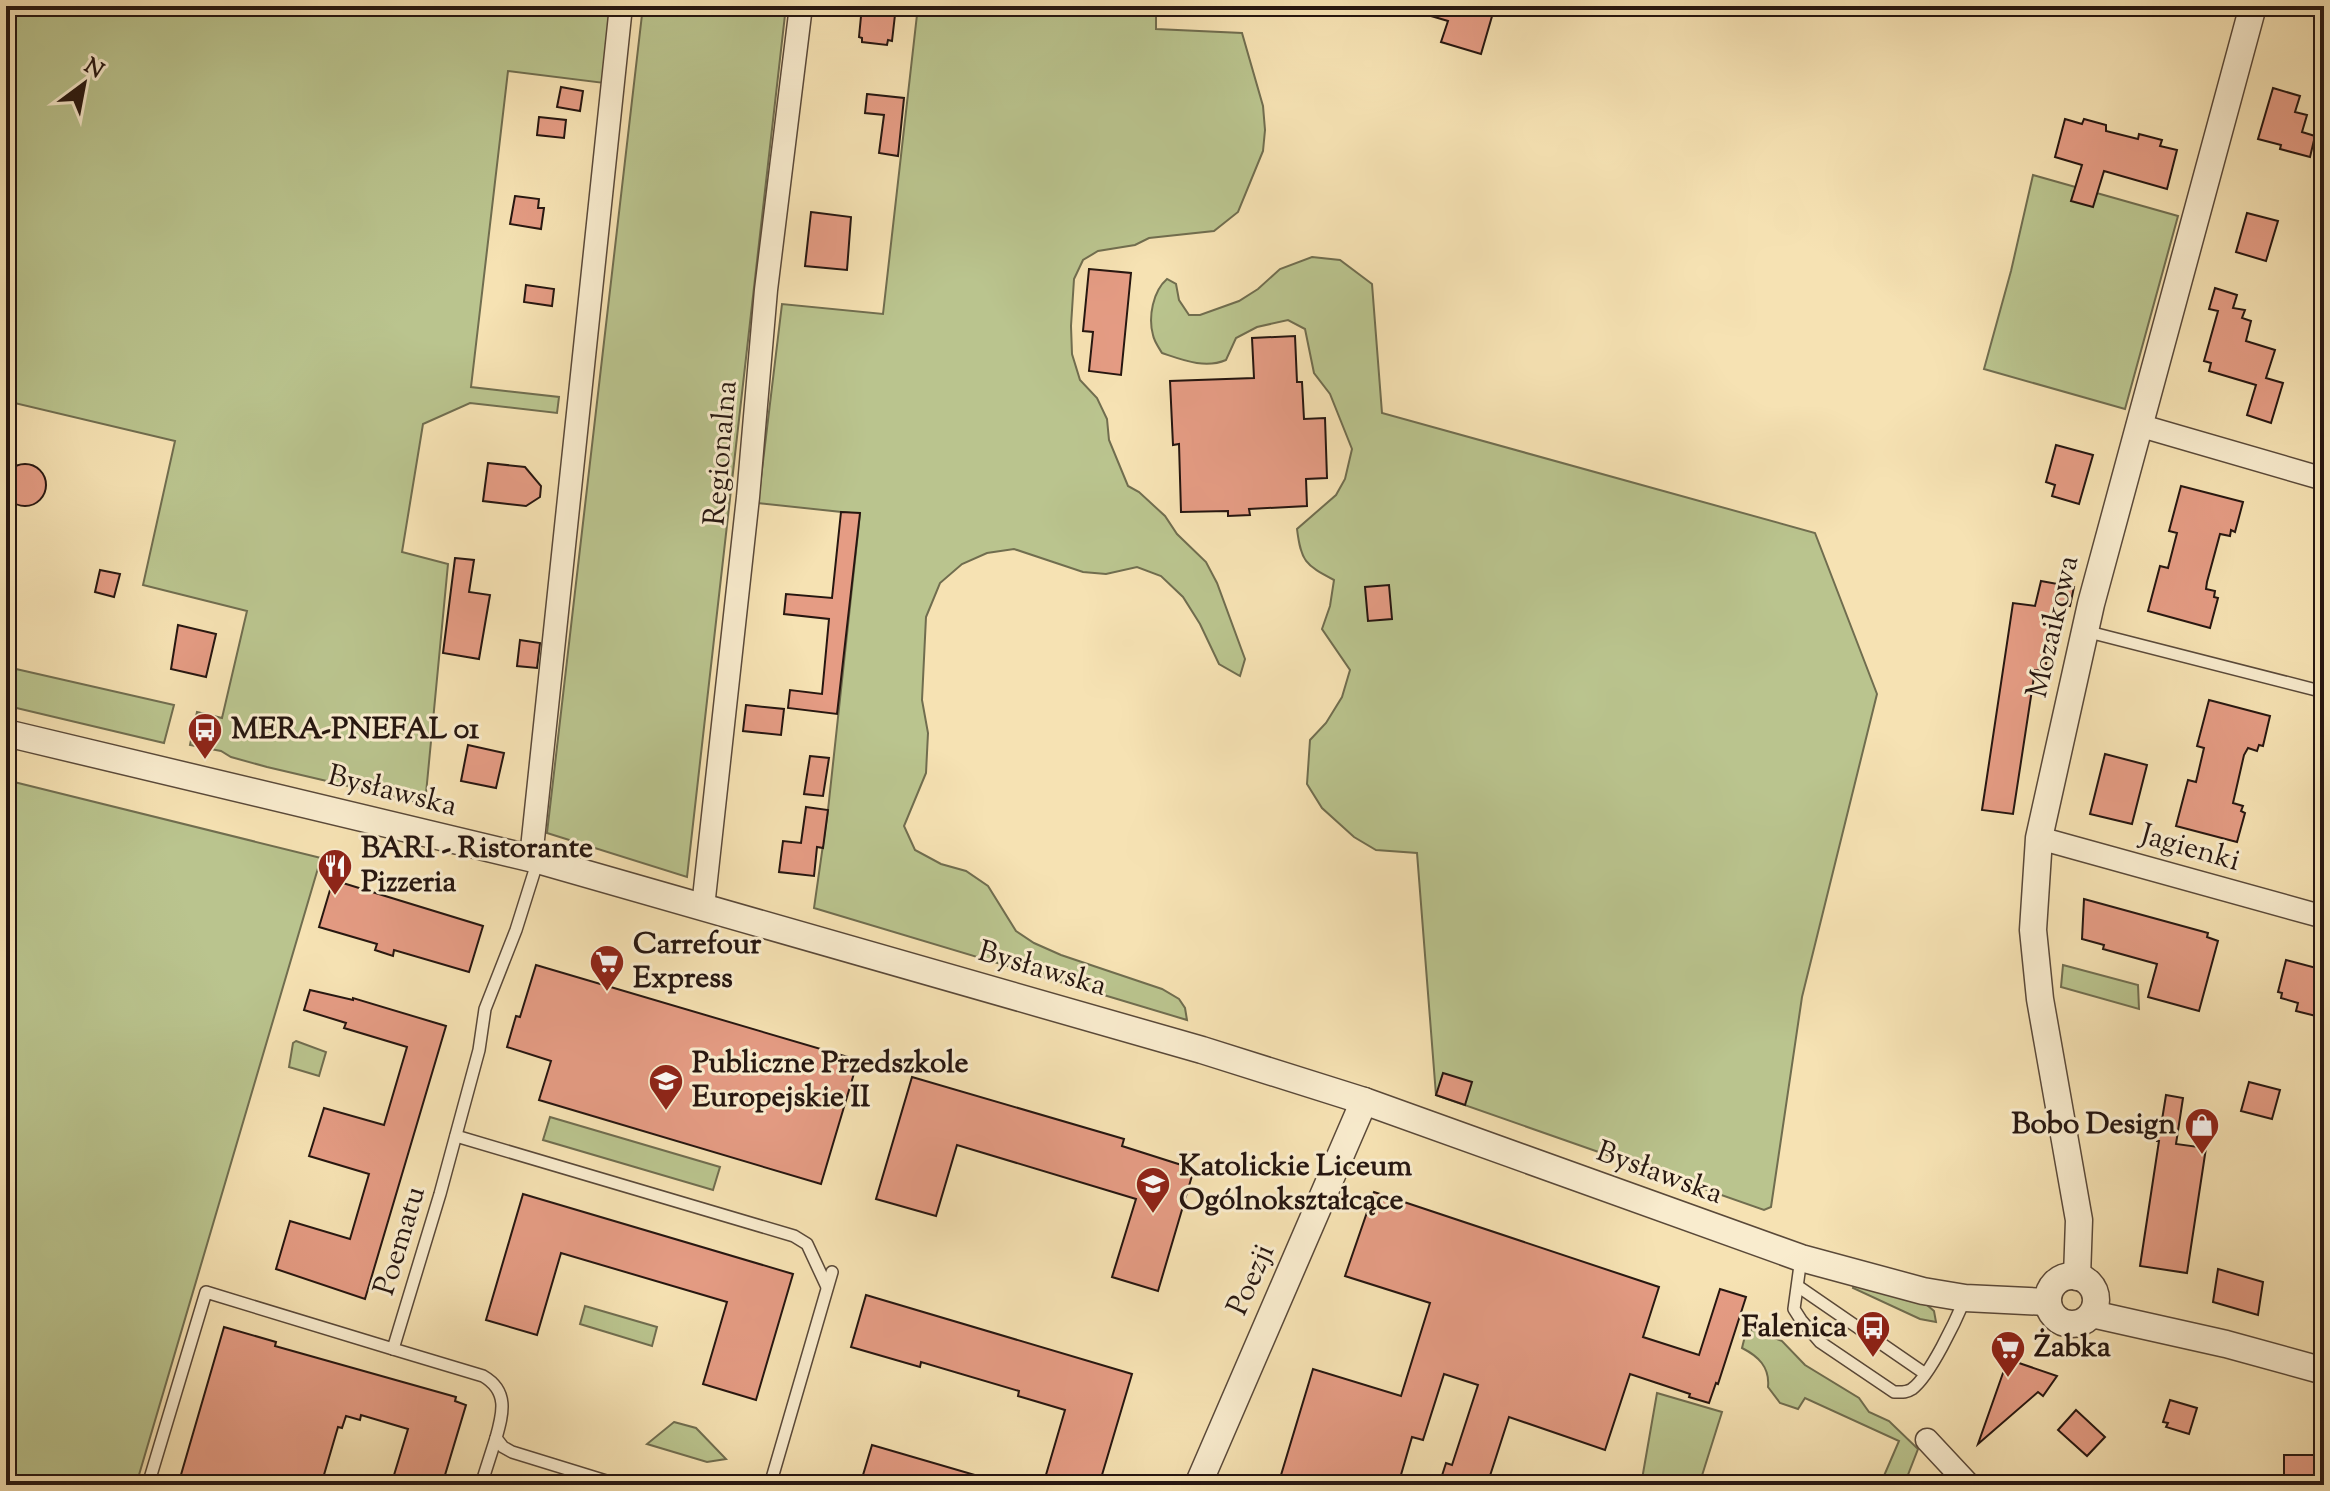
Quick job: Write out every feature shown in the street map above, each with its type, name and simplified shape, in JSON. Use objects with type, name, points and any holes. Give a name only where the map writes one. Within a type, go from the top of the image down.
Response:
[{"type":"street","points":[[534,859],[621,6]]},
{"type":"street","name":"Regionalna","points":[[703,907],[747,512],[766,290],[801,6]]},
{"type":"street","name":"Mozaikowa","points":[[2077,1277],[2079,1220],[2040,999],[2033,930],[2039,838],[2085,631],[2253,6]]},
{"type":"street","points":[[2138,425],[2324,479]]},
{"type":"street","name":"Bysławska","points":[[6,733],[534,859],[1202,1050],[1364,1101],[1801,1258],[1923,1291],[1965,1298],[2047,1302]]},
{"type":"street","name":"Jagienki","points":[[2039,838],[2324,917]]},
{"type":"street","name":"Poezji","points":[[1198,1485],[1364,1101]]},
{"type":"street","points":[[2069,1276],[2077,1277],[2086,1280],[2096,1296],[2092,1314],[2079,1324],[2063,1323],[2051,1313],[2047,1302],[2050,1289],[2069,1276]]},
{"type":"street","points":[[2092,1314],[2226,1344],[2324,1371]]},
{"type":"street","points":[[1927,1440],[1969,1485]]},
{"type":"lane","points":[[2085,631],[2324,692]]},
{"type":"lane","name":"Poematu","points":[[393,1349],[456,1136],[479,1050],[485,1009],[516,930],[534,859]]},
{"type":"lane","points":[[456,1136],[794,1236],[807,1244],[827,1287]]},
{"type":"lane","points":[[1801,1258],[1794,1309],[1810,1333],[1894,1392],[1905,1392],[1916,1386],[1951,1332],[1965,1298]]},
{"type":"lane","points":[[770,1485],[832,1272]]},
{"type":"lane","points":[[1799,1287],[1924,1373]]},
{"type":"lane","points":[[148,1485],[206,1292],[483,1376],[494,1382],[501,1392],[503,1403],[481,1485]]},
{"type":"lane","points":[[496,1438],[512,1452],[619,1485]]},
{"type":"green space","points":[[6,6],[614,6],[604,83],[508,71],[471,387],[559,397],[557,413],[470,403],[423,424],[402,552],[448,564],[425,804],[267,767],[221,751],[190,745],[197,712],[222,718],[247,611],[143,585],[175,441],[6,401]]},
{"type":"green space","points":[[643,6],[786,6],[687,877],[547,833]]},
{"type":"green space","points":[[918,6],[1156,6],[1156,29],[1242,33],[1263,106],[1263,151],[1238,212],[1214,231],[1149,238],[1135,245],[1098,251],[1083,260],[1074,279],[1071,326],[1072,354],[1080,380],[1097,398],[1107,419],[1109,440],[1128,486],[1165,516],[1177,534],[1206,562],[1217,583],[1245,659],[1240,676],[1219,664],[1183,597],[1161,576],[1137,567],[1106,574],[1083,572],[1014,549],[987,553],[962,564],[940,583],[926,617],[922,700],[928,733],[926,773],[904,826],[915,850],[941,864],[966,871],[988,886],[1016,931],[1061,955],[1162,989],[1179,999],[1185,1008],[1187,1020],[814,908],[828,810],[860,514],[758,503],[782,304],[883,314]]},
{"type":"green space","points":[[2033,175],[2178,216],[2125,409],[1984,369]]},
{"type":"green space","points":[[1312,257],[1340,260],[1372,284],[1382,413],[1815,533],[1877,694],[1802,997],[1771,1207],[1764,1210],[1436,1095],[1417,853],[1376,850],[1354,837],[1322,808],[1307,784],[1310,740],[1326,723],[1342,697],[1350,670],[1322,629],[1334,580],[1306,561],[1297,529],[1336,495],[1345,479],[1352,449],[1330,394],[1314,373],[1305,329],[1288,320],[1257,327],[1236,338],[1226,360],[1210,364],[1162,353],[1154,340],[1152,328],[1155,297],[1167,279],[1176,284],[1179,300],[1189,315],[1200,315],[1239,301],[1280,269]]},
{"type":"green space","points":[[16,669],[174,705],[164,743],[8,706]]},
{"type":"green space","points":[[6,780],[321,858],[136,1485],[6,1485]]},
{"type":"green space","points":[[2063,965],[2138,985],[2139,1009],[2061,987]]},
{"type":"green space","points":[[296,1041],[326,1052],[319,1076],[289,1067]]},
{"type":"green space","points":[[550,1117],[720,1167],[713,1190],[543,1140]]},
{"type":"green space","points":[[1854,1285],[1927,1305],[1934,1311],[1936,1322],[1920,1319],[1853,1288]]},
{"type":"green space","points":[[585,1306],[657,1327],[652,1346],[580,1324]]},
{"type":"green space","points":[[1747,1328],[1782,1341],[1805,1365],[1859,1398],[1869,1412],[1889,1421],[1918,1449],[1904,1485],[1880,1485],[1899,1441],[1805,1398],[1798,1409],[1780,1403],[1768,1387],[1762,1363],[1742,1348]]},
{"type":"green space","points":[[1657,1393],[1722,1412],[1699,1485],[1641,1485]]},
{"type":"green space","points":[[674,1422],[696,1428],[726,1459],[707,1462],[647,1444]]},
{"type":"building","points":[[862,6],[896,6],[892,41],[888,40],[887,45],[862,42],[859,37]]},
{"type":"building","points":[[1415,6],[1495,6],[1481,54],[1441,42],[1448,21],[1414,11]]},
{"type":"building","points":[[561,87],[583,91],[580,111],[557,107]]},
{"type":"building","points":[[2273,88],[2300,96],[2295,112],[2307,115],[2302,132],[2315,136],[2310,157],[2258,139]]},
{"type":"building","points":[[867,94],[904,98],[898,156],[879,153],[884,115],[865,113]]},
{"type":"building","points":[[539,117],[566,120],[564,138],[537,135]]},
{"type":"building","points":[[2065,119],[2082,124],[2084,119],[2106,125],[2106,131],[2138,139],[2139,134],[2162,140],[2160,146],[2177,150],[2167,189],[2104,171],[2093,207],[2071,201],[2082,165],[2055,157]]},
{"type":"building","points":[[515,196],[539,199],[538,208],[544,208],[541,229],[510,224]]},
{"type":"building","points":[[811,212],[851,217],[847,270],[805,266]]},
{"type":"building","points":[[2247,213],[2278,221],[2266,261],[2236,252]]},
{"type":"building","points":[[1089,269],[1131,273],[1121,375],[1089,371],[1093,332],[1083,331]]},
{"type":"building","points":[[526,285],[554,289],[552,306],[524,302]]},
{"type":"building","points":[[2215,288],[2237,295],[2233,308],[2245,310],[2242,318],[2251,321],[2246,341],[2275,350],[2266,378],[2283,383],[2271,423],[2247,415],[2256,385],[2209,371],[2211,363],[2204,361],[2218,311],[2209,309]]},
{"type":"building","points":[[1295,336],[1297,382],[1302,382],[1304,419],[1325,418],[1327,478],[1306,479],[1307,506],[1249,509],[1250,515],[1228,516],[1228,511],[1181,512],[1179,444],[1173,445],[1170,381],[1254,378],[1252,338]]},
{"type":"building","points":[[2056,445],[2093,455],[2079,504],[2052,496],[2055,485],[2046,482]]},
{"type":"building","points":[[488,463],[525,467],[541,486],[540,497],[526,506],[483,501]]},
{"type":"building","points":[[25,464],[40,470],[46,485],[40,500],[25,506],[10,500],[4,485],[10,470]]},
{"type":"building","points":[[2181,486],[2243,502],[2235,532],[2231,530],[2230,536],[2220,534],[2207,582],[2206,589],[2215,591],[2214,597],[2218,598],[2210,628],[2148,611],[2160,566],[2168,568],[2177,533],[2169,531]]},
{"type":"building","points":[[841,512],[860,513],[837,714],[788,708],[790,690],[822,694],[829,619],[784,614],[786,594],[832,598]]},
{"type":"building","points":[[455,558],[474,560],[469,592],[490,595],[479,659],[443,653]]},
{"type":"building","points":[[100,570],[120,574],[114,597],[95,592]]},
{"type":"building","points":[[2041,581],[2074,587],[2070,606],[2055,603],[2045,671],[2035,670],[2013,814],[1982,810],[2013,603],[2035,606]]},
{"type":"building","points":[[1389,585],[1392,619],[1368,621],[1365,587]]},
{"type":"building","points":[[178,625],[216,634],[206,677],[171,669]]},
{"type":"building","points":[[520,640],[540,643],[537,668],[517,666]]},
{"type":"building","points":[[2209,700],[2270,716],[2263,746],[2259,745],[2257,751],[2248,748],[2244,755],[2233,803],[2243,806],[2241,811],[2245,813],[2237,842],[2176,826],[2188,780],[2196,782],[2204,748],[2197,746]]},
{"type":"building","points":[[746,705],[784,709],[781,735],[743,731]]},
{"type":"building","points":[[468,745],[504,753],[496,788],[461,781]]},
{"type":"building","points":[[2105,754],[2147,765],[2132,824],[2090,814]]},
{"type":"building","points":[[810,756],[829,758],[823,796],[804,794]]},
{"type":"building","points":[[806,807],[828,810],[823,848],[817,847],[814,876],[779,872],[783,841],[801,843]]},
{"type":"building","points":[[333,880],[483,926],[469,972],[394,950],[393,956],[375,950],[377,944],[319,927]]},
{"type":"building","points":[[2084,899],[2208,933],[2207,937],[2218,941],[2199,1011],[2148,997],[2157,964],[2103,949],[2104,945],[2082,939]]},
{"type":"building","points":[[2286,960],[2324,970],[2324,1018],[2296,1011],[2298,1003],[2281,998],[2282,993],[2278,992]]},
{"type":"building","points":[[536,965],[858,1060],[821,1184],[539,1100],[551,1061],[507,1047]]},
{"type":"building","points":[[310,990],[353,998],[446,1026],[365,1299],[276,1269],[290,1221],[350,1239],[369,1174],[309,1156],[324,1108],[384,1125],[407,1047],[344,1028],[346,1023],[304,1010]]},
{"type":"building","points":[[1443,1073],[1472,1082],[1465,1105],[1436,1095]]},
{"type":"building","points":[[912,1077],[1124,1139],[1122,1146],[1194,1169],[1158,1291],[1112,1277],[1136,1199],[957,1145],[936,1216],[876,1199]]},
{"type":"building","points":[[2249,1082],[2280,1090],[2272,1119],[2241,1111]]},
{"type":"building","points":[[2166,1095],[2183,1098],[2176,1144],[2206,1148],[2187,1273],[2140,1266]]},
{"type":"building","points":[[1374,1192],[1659,1287],[1643,1337],[1699,1355],[1720,1289],[1746,1297],[1709,1403],[1630,1374],[1605,1450],[1509,1417],[1487,1485],[1439,1485],[1446,1463],[1452,1465],[1478,1385],[1444,1374],[1423,1440],[1412,1437],[1398,1485],[1278,1485],[1313,1369],[1401,1396],[1430,1303],[1345,1276]]},
{"type":"building","points":[[523,1194],[793,1274],[756,1400],[703,1384],[727,1302],[561,1253],[537,1335],[486,1320]]},
{"type":"building","points":[[2218,1269],[2263,1282],[2258,1315],[2213,1302]]},
{"type":"building","points":[[866,1295],[1132,1374],[1099,1485],[1043,1485],[1065,1410],[1018,1396],[1019,1391],[921,1362],[920,1367],[851,1347]]},
{"type":"building","points":[[224,1327],[276,1342],[275,1346],[456,1397],[455,1401],[466,1405],[442,1485],[391,1485],[408,1429],[361,1415],[360,1420],[346,1416],[342,1428],[338,1427],[321,1485],[178,1485]]},
{"type":"building","points":[[2016,1362],[2057,1376],[2043,1396],[2038,1392],[1978,1444],[2003,1373]]},
{"type":"building","points":[[2170,1400],[2197,1408],[2189,1434],[2166,1427],[2168,1423],[2163,1422]]},
{"type":"building","points":[[2076,1410],[2105,1437],[2087,1456],[2058,1430]]},
{"type":"building","points":[[872,1445],[992,1480],[992,1485],[860,1485]]},
{"type":"building","points":[[2284,1455],[2324,1455],[2324,1485],[2284,1485]]},
{"type":"place","name":"MERA-PNEFAL 01","points":[[205,761]]},
{"type":"place","name":"BARI - Ristorante Pizzeria","points":[[335,897]]},
{"type":"place","name":"Carrefour Express","points":[[607,993]]},
{"type":"place","name":"Publiczne Przedszkole Europejskie II","points":[[666,1112]]},
{"type":"place","name":"Bobo Design","points":[[2202,1156]]},
{"type":"place","name":"Katolickie Liceum Ogólnokształcące","points":[[1153,1215]]},
{"type":"place","name":"Falenica","points":[[1873,1359]]},
{"type":"place","name":"Żabka","points":[[2008,1379]]}]
